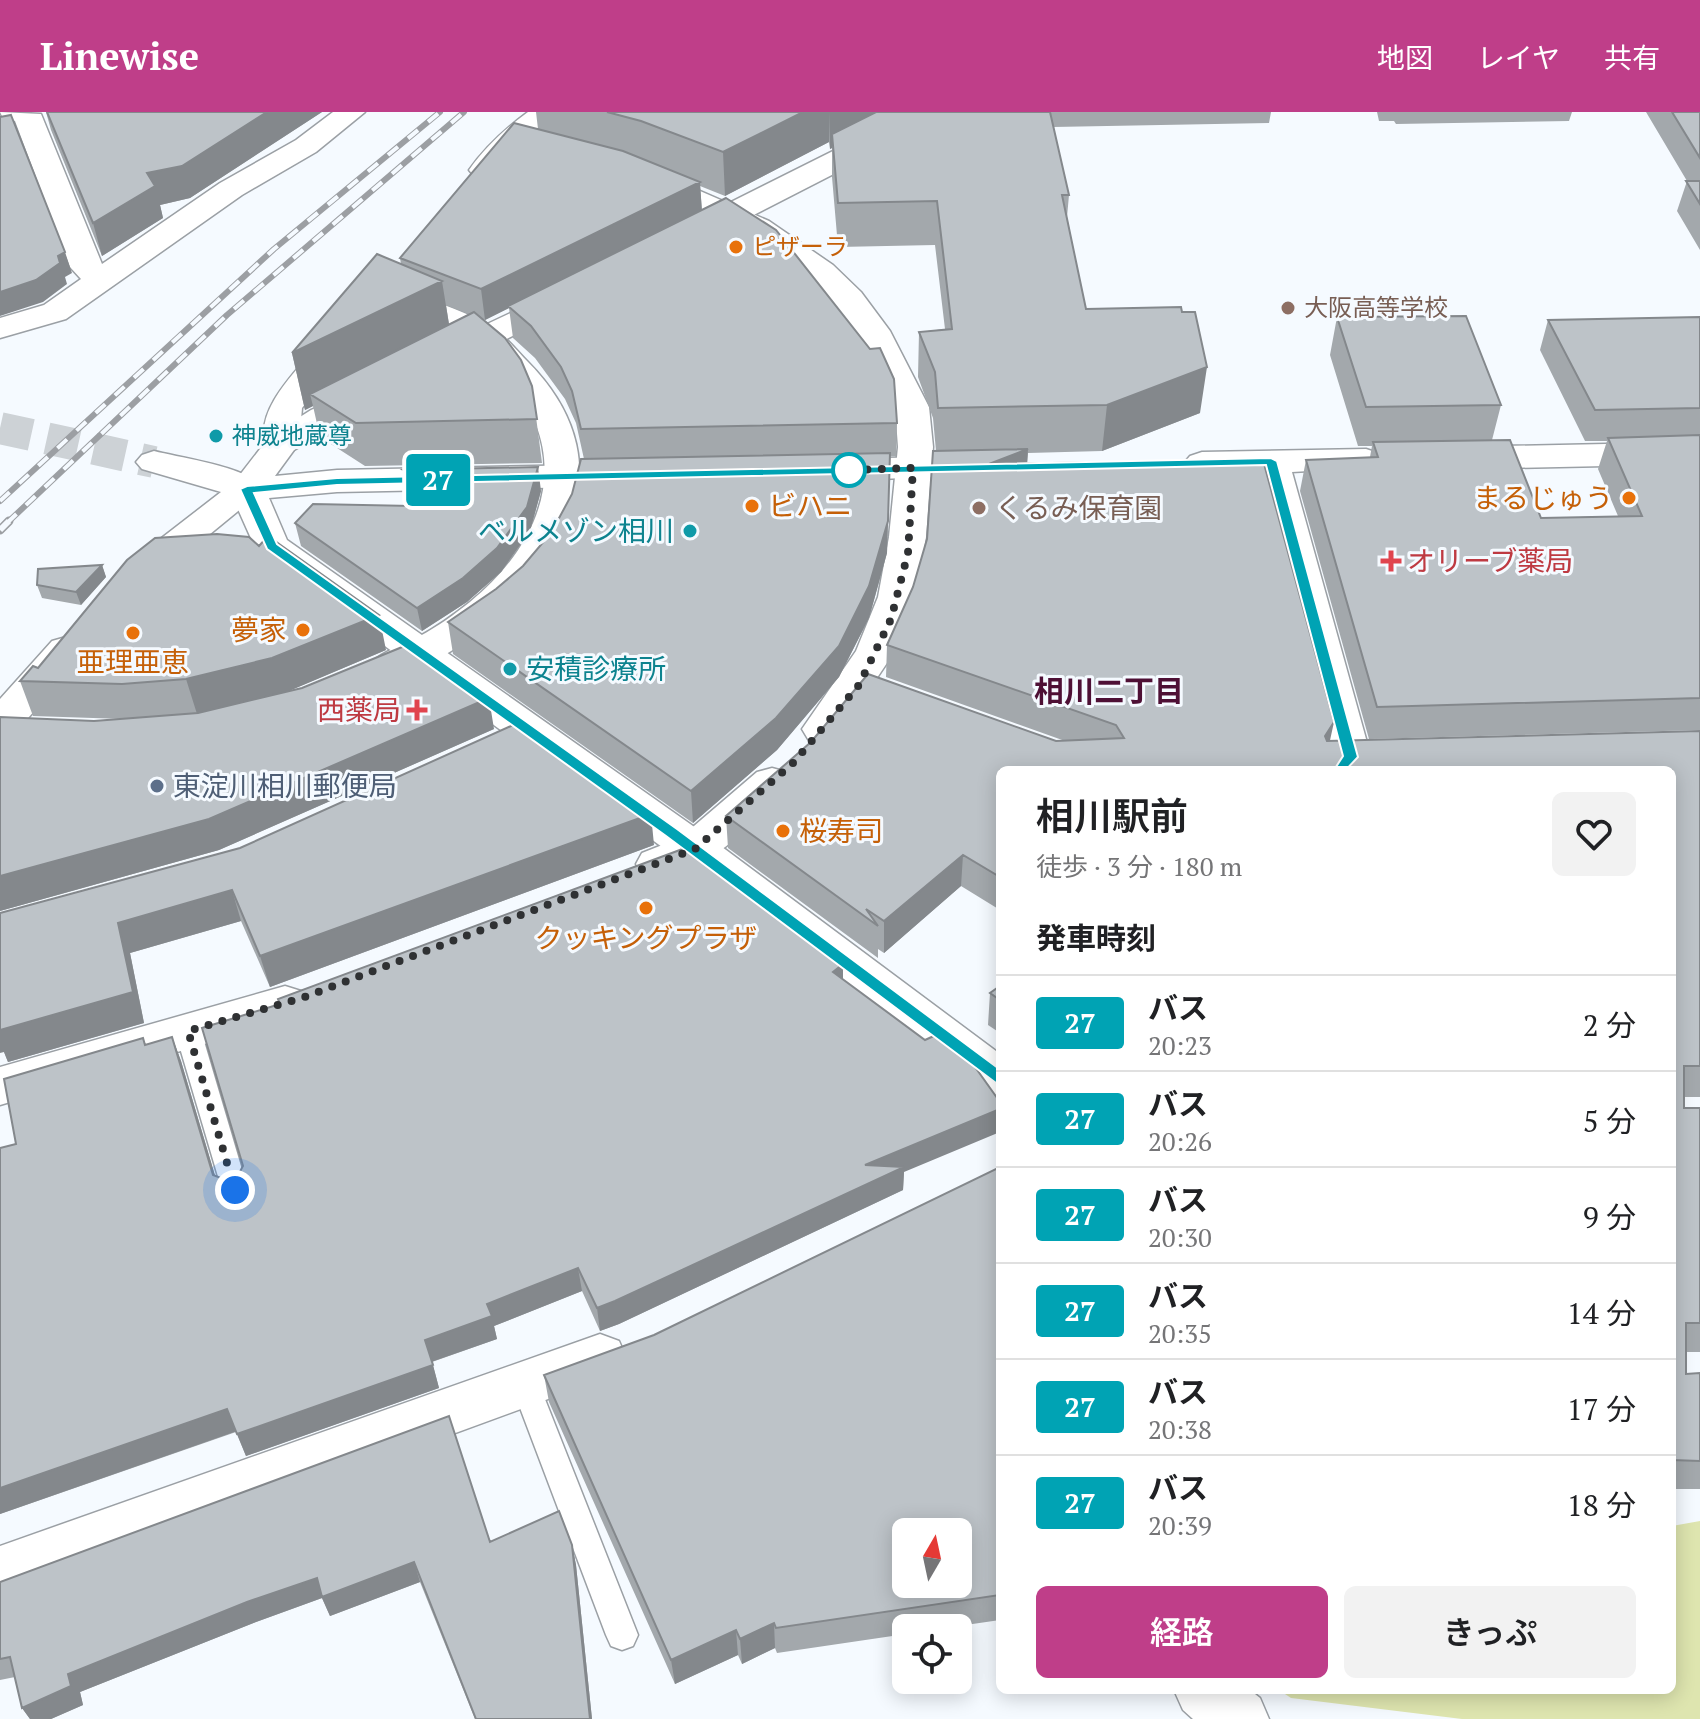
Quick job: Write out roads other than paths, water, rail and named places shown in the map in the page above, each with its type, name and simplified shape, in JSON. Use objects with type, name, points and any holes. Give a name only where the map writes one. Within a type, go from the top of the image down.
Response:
[{"type":"street","points":[[0,328],[55,312],[231,189],[306,146],[351,112]]},
{"type":"street","points":[[470,187],[510,139],[546,112]]},
{"type":"street","points":[[666,247],[933,112]]},
{"type":"street","points":[[26,113],[86,267],[101,279]]},
{"type":"street","points":[[510,139],[552,150]]},
{"type":"street","points":[[608,165],[636,172],[736,213],[778,237],[831,279],[882,341],[913,411],[917,451],[913,468],[908,553],[873,690],[695,849],[622,877]]},
{"type":"street","points":[[0,724],[103,608],[247,489],[282,443],[323,417],[597,282]]},
{"type":"street","points":[[282,443],[285,407],[374,301],[485,337],[544,398],[558,428],[566,477],[555,525],[528,568],[485,610],[422,654],[353,684]]},
{"type":"street","points":[[1176,463],[1700,453]]},
{"type":"street","points":[[1271,461],[1358,761]]},
{"type":"street","points":[[154,462],[206,474],[247,489],[337,481],[675,474]]},
{"type":"street","points":[[800,471],[1018,466]]},
{"type":"street","points":[[247,489],[271,546],[695,849],[996,1076]]},
{"type":"street","points":[[0,730],[42,734]]},
{"type":"street","points":[[489,750],[532,730]]},
{"type":"street","points":[[0,1086],[317,993]]},
{"type":"street","points":[[0,1573],[651,1337]]},
{"type":"street","points":[[1209,1694],[1239,1719]]},
{"type":"lane","points":[[188,1031],[235,1190]]},
{"type":"lane","points":[[525,1384],[622,1635]]},
{"type":"tunnel","points":[[0,428],[154,462]]},
{"type":"railway","points":[[0,501],[274,249],[440,112]]},
{"type":"railway","points":[[7,523],[227,315],[464,112]]},
{"type":"railway","points":[[0,530],[7,523]]},
{"type":"place","name":"ピザーラ","points":[[736,247]]},
{"type":"place","name":"大阪高等学校","points":[[1288,308]]},
{"type":"place","name":"神威地蔵尊","points":[[216,436]]},
{"type":"place","name":"まるじゅう","points":[[1629,498]]},
{"type":"place","name":"ビハニ","points":[[752,506]]},
{"type":"place","name":"くるみ保育園","points":[[979,508]]},
{"type":"place","name":"ベルメゾン相川","points":[[690,531]]},
{"type":"place","name":"オリーブ薬局","points":[[1391,561]]},
{"type":"place","name":"夢家","points":[[303,630]]},
{"type":"place","name":"亜理亜恵","points":[[133,633]]},
{"type":"place","name":"安積診療所","points":[[510,669]]},
{"type":"place","name":"西薬局","points":[[417,710]]},
{"type":"place","name":"東淀川相川郵便局","points":[[157,786]]},
{"type":"place","name":"桜寿司","points":[[783,831]]},
{"type":"place","name":"クッキングプラザ","points":[[646,908]]},
{"type":"district","name":"相川二丁目","points":[[1109,692]]}]
